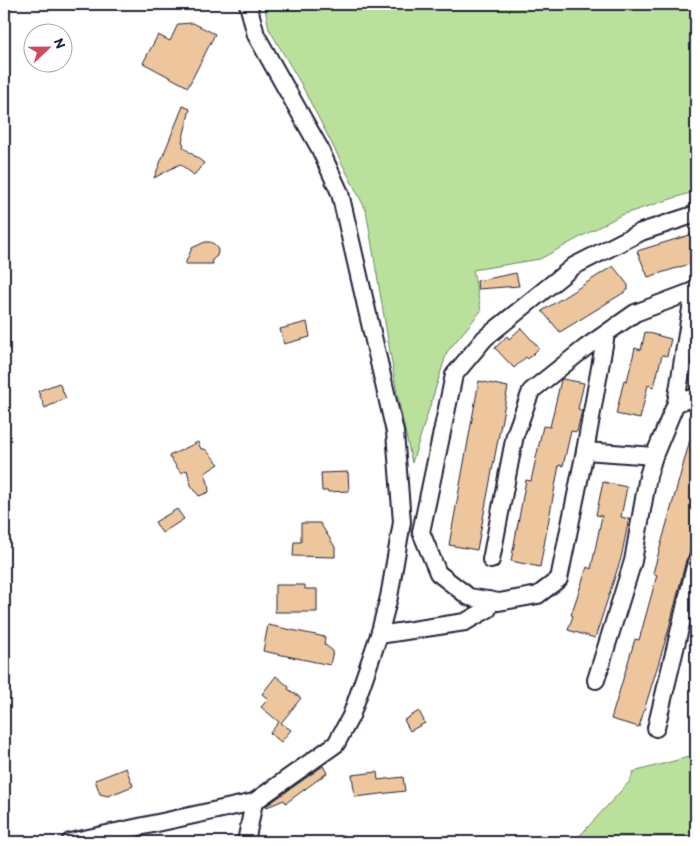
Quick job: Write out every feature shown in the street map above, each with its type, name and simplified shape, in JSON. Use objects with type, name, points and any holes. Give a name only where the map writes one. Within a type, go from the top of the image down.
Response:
[{"type":"street","points":[[70,842],[254,802],[336,744],[351,716],[379,635],[389,597],[402,522],[395,432],[340,193],[319,147],[256,35],[248,4]]},
{"type":"street","points":[[606,334],[586,452],[559,579],[538,595],[499,602],[469,597],[438,573],[421,532],[454,375],[485,338],[574,266],[641,232],[696,214]]},
{"type":"street","points":[[491,560],[515,435],[531,391],[585,348],[635,313],[695,290]]},
{"type":"street","points":[[596,680],[633,561],[648,476],[654,456],[676,403],[695,290]]},
{"type":"street","points":[[676,403],[696,398]]},
{"type":"street","points":[[586,452],[654,456]]},
{"type":"street","points":[[656,728],[696,562]]},
{"type":"street","points":[[379,635],[465,622],[488,609],[488,600]]},
{"type":"street","points":[[246,842],[254,802]]},
{"type":"green space","points":[[264,4],[696,4],[696,191],[621,215],[540,259],[473,270],[481,311],[447,352],[412,463],[397,393],[366,210],[300,82],[269,29]]},
{"type":"green space","points":[[696,755],[696,842],[574,842],[630,781],[633,772]]},
{"type":"building","points":[[193,23],[215,34],[188,87],[143,63],[158,35],[170,41],[178,24]]},
{"type":"building","points":[[183,106],[190,109],[182,142],[184,144],[183,147],[204,163],[194,175],[180,164],[154,178]]},
{"type":"building","points":[[696,233],[696,262],[648,277],[637,251]]},
{"type":"building","points":[[205,242],[210,242],[217,247],[217,256],[212,260],[213,264],[185,264],[192,248]]},
{"type":"building","points":[[613,266],[628,285],[628,290],[560,332],[542,311]]},
{"type":"building","points":[[516,273],[519,286],[478,289],[477,281]]},
{"type":"building","points":[[307,322],[310,337],[284,344],[280,329]]},
{"type":"building","points":[[521,328],[539,348],[528,359],[526,357],[514,368],[495,348],[507,336],[509,339]]},
{"type":"building","points":[[645,332],[671,339],[667,356],[662,355],[654,387],[648,385],[640,419],[616,414],[624,380],[627,381],[635,348],[641,350]]},
{"type":"building","points":[[562,379],[584,383],[578,409],[582,410],[577,432],[571,431],[563,466],[559,465],[540,567],[511,561],[526,480],[531,481],[543,426],[550,427]]},
{"type":"building","points":[[479,381],[508,387],[477,550],[449,545]]},
{"type":"building","points":[[59,383],[66,398],[45,408],[38,391]]},
{"type":"building","points":[[692,433],[696,433],[696,528],[668,632],[639,727],[611,719],[635,639],[639,640],[657,575],[653,573]]},
{"type":"building","points":[[198,442],[201,449],[205,449],[219,464],[205,473],[209,492],[199,496],[191,485],[187,470],[181,473],[169,456]]},
{"type":"building","points":[[348,472],[349,491],[322,491],[321,473]]},
{"type":"building","points":[[603,482],[627,487],[621,517],[629,519],[621,558],[595,638],[568,630],[587,567],[591,569],[602,516],[596,515]]},
{"type":"building","points":[[177,509],[184,519],[162,533],[155,522]]},
{"type":"building","points":[[301,523],[320,523],[335,547],[335,557],[293,556],[294,542],[301,542]]},
{"type":"building","points":[[275,585],[305,585],[305,589],[317,589],[317,612],[275,612]]},
{"type":"building","points":[[268,625],[325,637],[324,644],[333,651],[330,665],[263,651]]},
{"type":"building","points":[[276,676],[289,687],[288,689],[301,698],[281,723],[291,730],[281,742],[270,733],[279,722],[261,707],[268,699],[262,694]]},
{"type":"building","points":[[419,711],[425,723],[410,731],[404,720]]},
{"type":"building","points":[[323,766],[327,773],[286,803],[284,800],[266,806]]},
{"type":"building","points":[[126,768],[133,786],[108,796],[100,794],[95,780]]},
{"type":"building","points":[[377,772],[378,780],[403,777],[405,791],[355,797],[352,775]]}]
